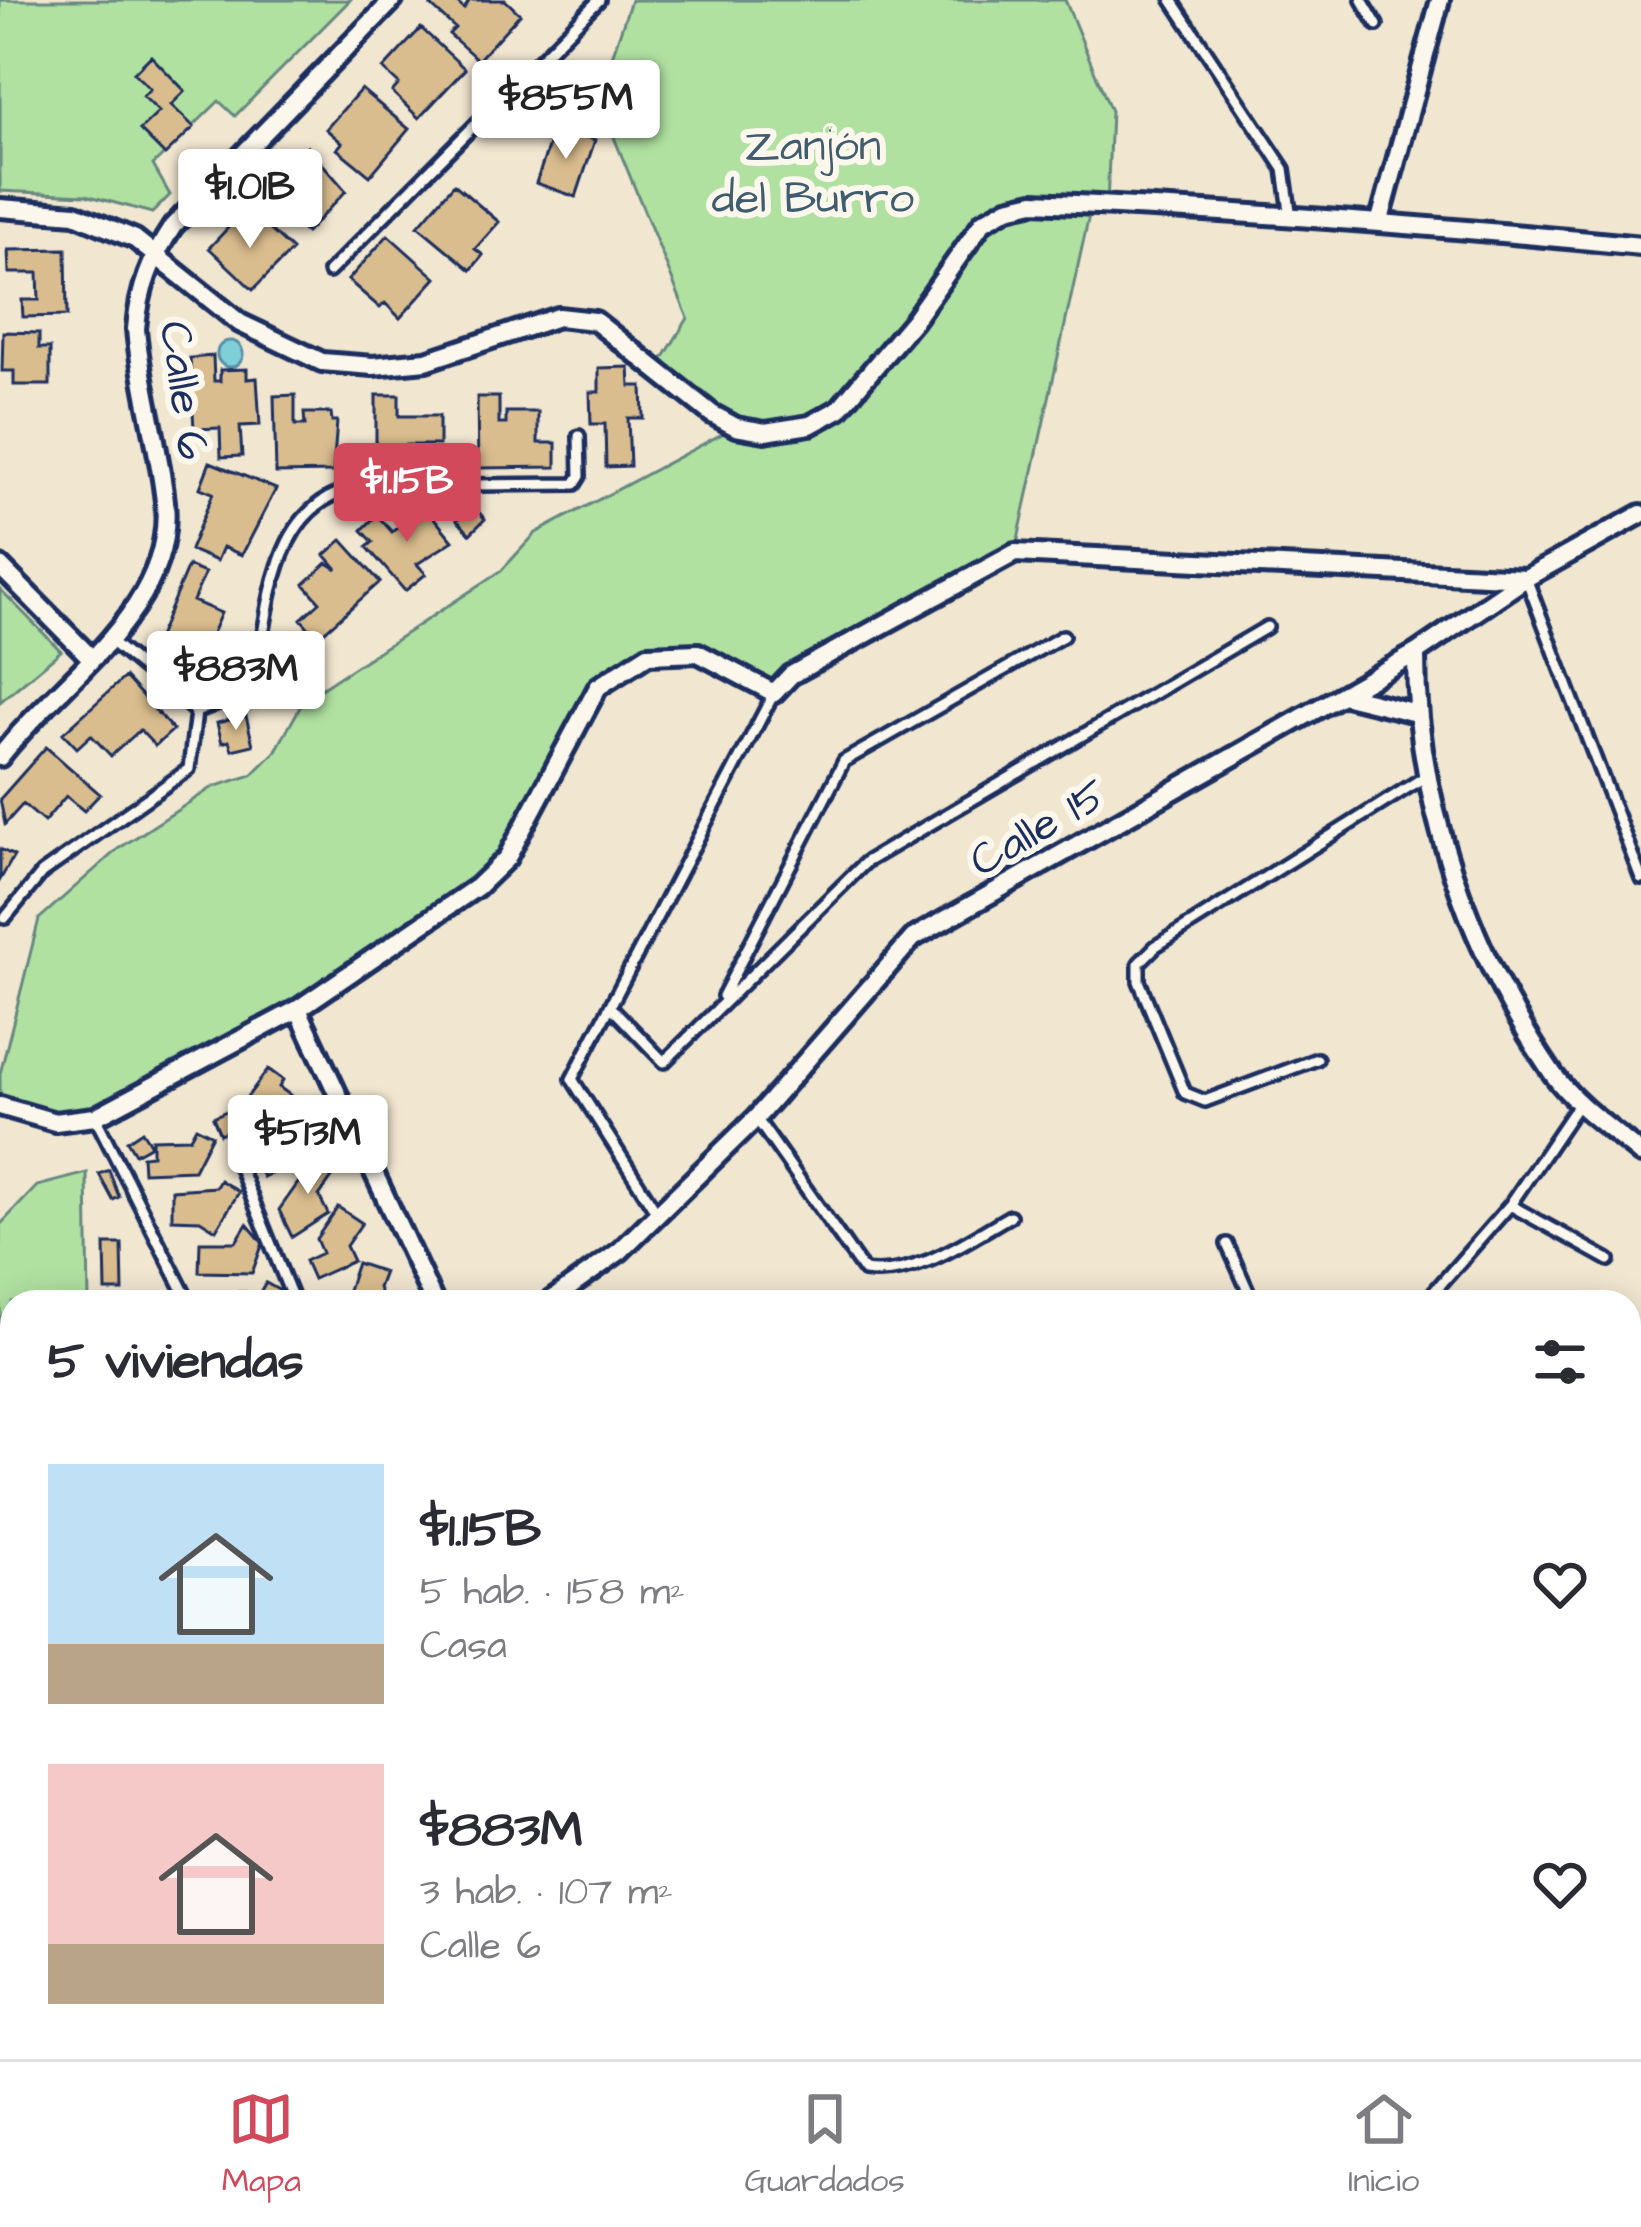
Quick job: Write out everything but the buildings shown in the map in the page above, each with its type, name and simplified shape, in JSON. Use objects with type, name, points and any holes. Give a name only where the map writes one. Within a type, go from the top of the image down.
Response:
[{"type":"street","name":"Calle 6","points":[[0,757],[109,640],[143,595],[164,523],[136,329],[138,299],[155,253],[173,226],[394,0]]},
{"type":"street","points":[[1380,220],[1440,0]]},
{"type":"street","points":[[0,208],[75,214],[155,253],[240,323],[322,362],[373,366],[426,361],[558,317],[595,321],[712,414],[736,427],[765,432],[810,425],[839,410],[914,320],[983,222],[1008,208],[1053,203],[1291,220],[1380,220],[1641,246]]},
{"type":"street","name":"Calle 15","points":[[566,1290],[620,1251],[756,1118],[913,938],[1416,653],[1526,578],[1641,514]]},
{"type":"street","points":[[0,1106],[55,1122],[95,1117],[298,1010],[477,887],[506,858],[598,687],[648,655],[698,653],[774,693],[791,675],[1015,553],[1526,578]]},
{"type":"street","points":[[0,566],[90,657]]},
{"type":"street","points":[[1416,653],[1416,713],[1427,776],[1475,939],[1554,1076],[1641,1154]]},
{"type":"street","points":[[1342,695],[1416,713]]},
{"type":"street","points":[[298,1010],[428,1290]]},
{"type":"lane","points":[[329,272],[599,0]]},
{"type":"lane","points":[[1172,0],[1284,169],[1291,187],[1291,220]]},
{"type":"lane","points":[[1362,0],[1377,25]]},
{"type":"lane","points":[[196,712],[226,700],[256,678],[275,577],[292,532],[317,500],[356,487],[574,484],[580,476],[579,436]]},
{"type":"lane","points":[[1526,578],[1641,878]]},
{"type":"lane","points":[[612,1008],[664,1062],[866,862],[1267,627]]},
{"type":"lane","points":[[718,1006],[844,761],[1063,635]]},
{"type":"lane","points":[[109,640],[196,712]]},
{"type":"lane","points":[[657,1214],[572,1079],[774,693]]},
{"type":"lane","points":[[5,918],[42,873],[189,769],[196,712]]},
{"type":"lane","points":[[1317,1059],[1205,1101],[1192,1100],[1185,1094],[1139,981],[1139,963],[1156,946],[1427,776]]},
{"type":"lane","points":[[1436,1290],[1510,1205],[1579,1103]]},
{"type":"lane","points":[[95,1117],[183,1290]]},
{"type":"lane","points":[[756,1118],[864,1271],[879,1274],[923,1261],[1010,1216]]},
{"type":"lane","points":[[240,1168],[289,1290]]},
{"type":"lane","points":[[1510,1205],[1609,1260]]},
{"type":"lane","points":[[1227,1244],[1248,1290]]},
{"type":"green space","points":[[0,0],[350,0],[235,116],[219,101],[153,165],[170,195],[152,213],[86,195],[0,191]]},
{"type":"green space","name":"Zanjón del Burro","points":[[631,0],[1065,0],[1111,111],[1107,206],[1091,206],[1015,553],[774,693],[698,653],[648,655],[598,687],[507,858],[298,1009],[95,1117],[55,1122],[0,1106],[0,1074],[39,919],[118,849],[213,787],[252,775],[275,752],[304,700],[501,571],[536,533],[735,427],[656,370],[688,318],[598,98]]},
{"type":"green space","points":[[0,589],[61,651],[0,702]]},
{"type":"green space","points":[[87,1173],[89,1290],[0,1290],[0,1225],[37,1186]]},
{"type":"water","points":[[230,341],[243,354],[230,367],[217,354]]}]
